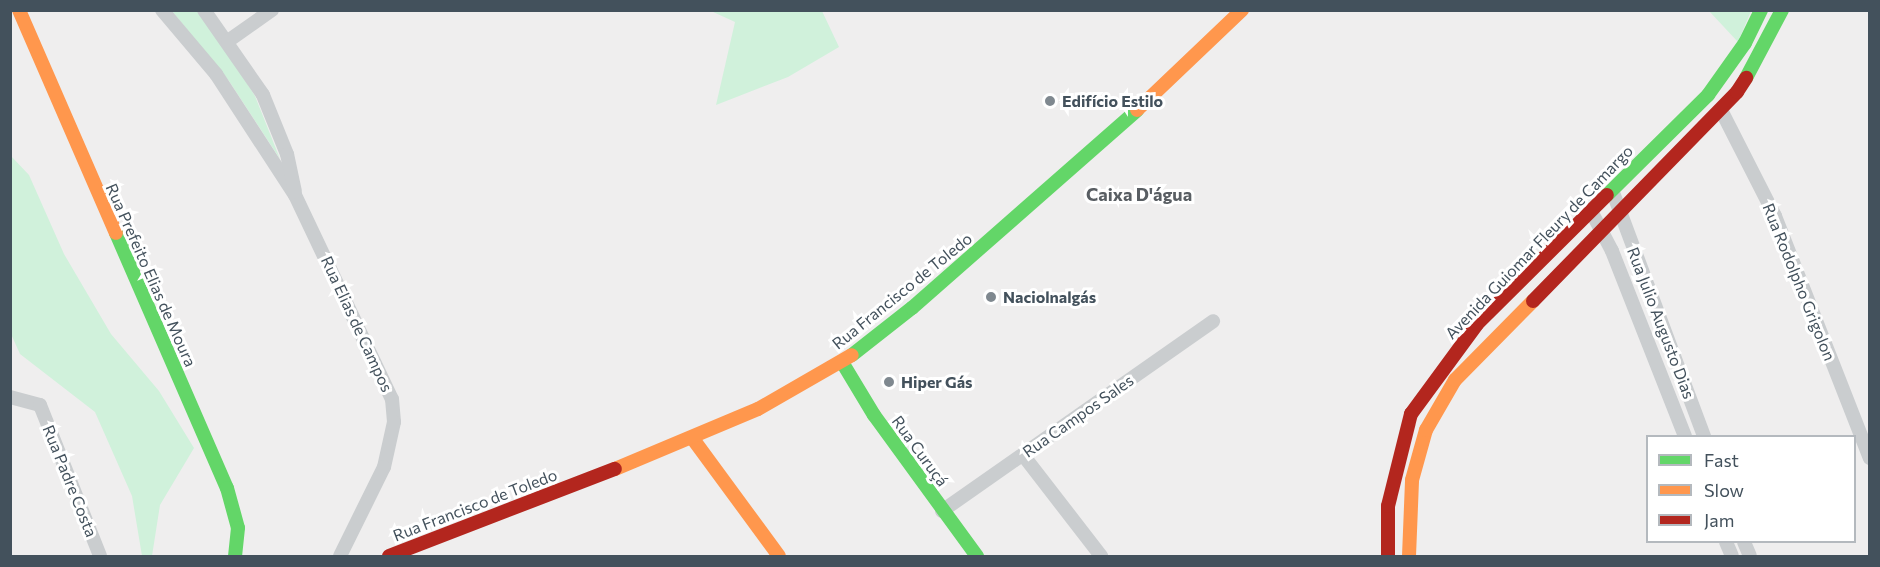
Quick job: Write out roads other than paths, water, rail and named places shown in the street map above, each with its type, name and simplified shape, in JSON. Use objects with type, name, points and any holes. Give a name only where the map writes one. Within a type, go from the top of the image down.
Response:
[{"type":"street","name":"Rua Prefeito Elias de Moura","points":[[19,10],[227,488],[238,528],[235,556]]},
{"type":"street","name":"Rua Elias de Campos","points":[[162,10],[216,74],[295,195],[392,399],[394,422],[384,467],[340,556]]},
{"type":"street","name":"Rua Elias de Campos","points":[[204,10],[228,41],[263,95],[288,154],[295,195]]},
{"type":"street","points":[[228,41],[272,10]]},
{"type":"street","name":"Rua Francisco de Toledo","points":[[389,556],[693,439],[758,409],[842,362],[912,308],[1191,62],[1242,10]]},
{"type":"street","name":"Avenida Guiomar Fleury de Camargo","points":[[1388,556],[1390,496],[1412,414],[1440,370],[1478,324],[1708,94],[1745,43],[1761,10]]},
{"type":"street","points":[[1409,556],[1412,480],[1426,430],[1438,406],[1490,341],[1721,110],[1763,52],[1782,10]]},
{"type":"street","name":"Rua Rodolpho Grigolon","points":[[1721,110],[1775,216],[1869,458]]},
{"type":"street","name":"Rua Julio Augusto Dias","points":[[1612,190],[1704,435]]},
{"type":"street","name":"Rua Julio Augusto Dias","points":[[1591,211],[1602,227],[1685,435]]},
{"type":"street","name":"Rua Campos Sales","points":[[942,511],[1214,321]]},
{"type":"street","name":"Rua Curuçá","points":[[842,362],[874,415],[977,556]]},
{"type":"street","name":"Rua Padre Costa","points":[[10,397],[40,405],[100,556]]},
{"type":"street","points":[[693,439],[773,555]]},
{"type":"street","points":[[1023,455],[1101,556]]},
{"type":"place","name":"Edifício Estilo","points":[[1050,101]]},
{"type":"place","name":"Naciolnalgás","points":[[991,297]]},
{"type":"place","name":"Hiper Gás","points":[[889,382]]},
{"type":"district","name":"Caixa D'água","points":[[1139,194]]}]
